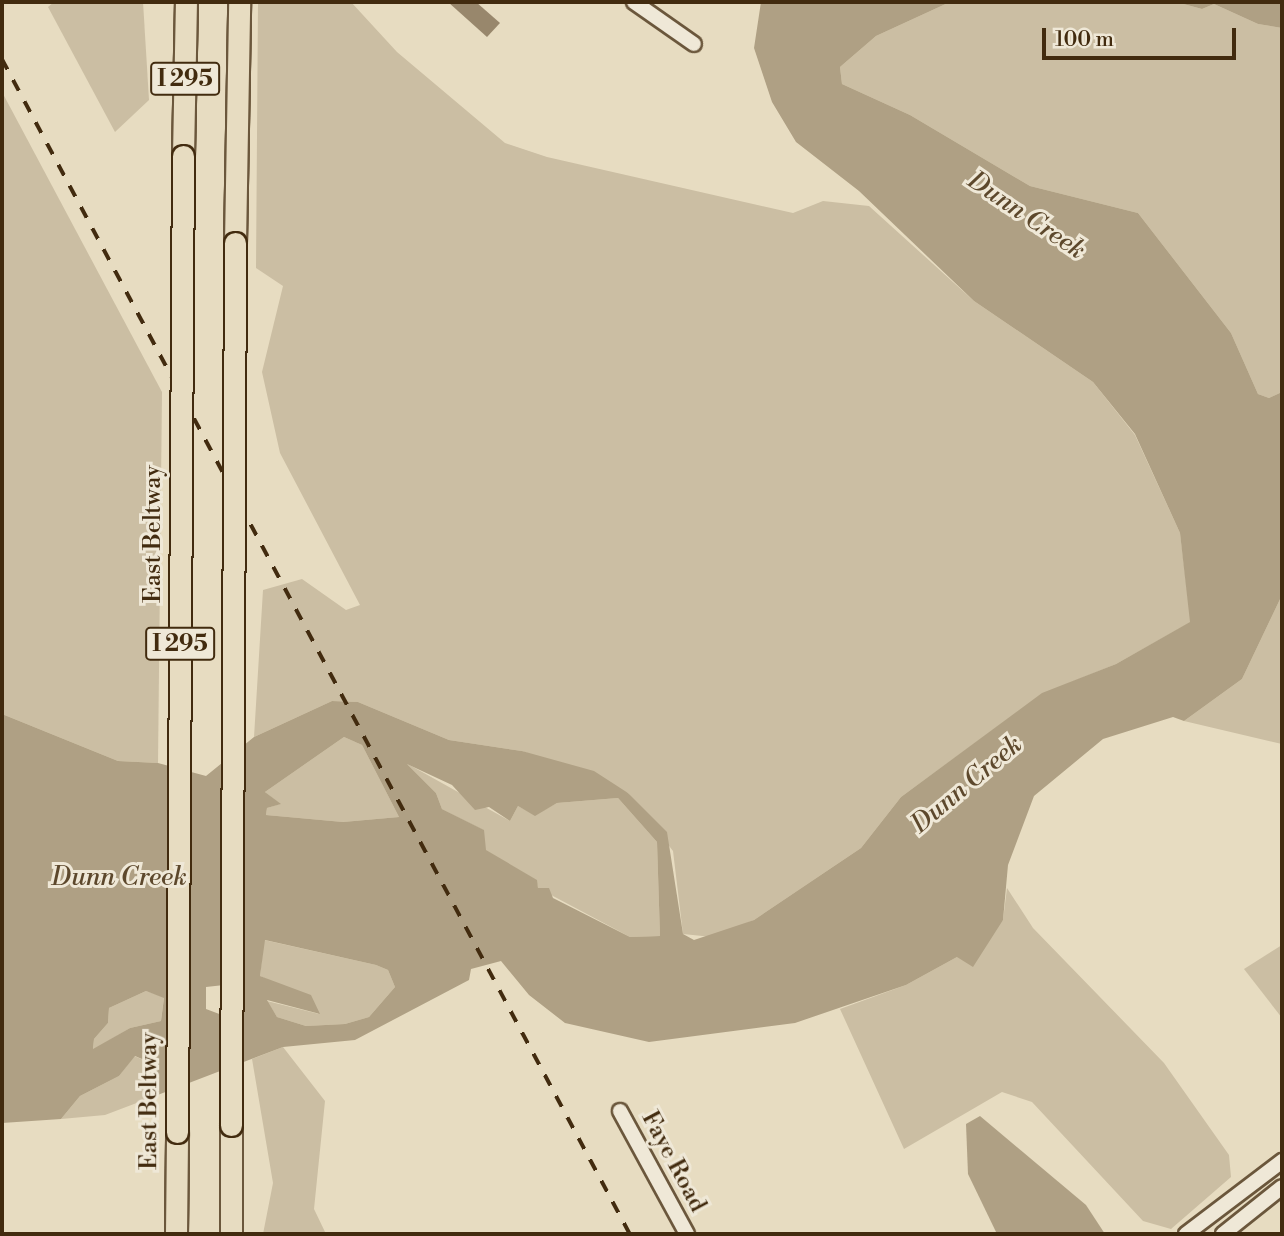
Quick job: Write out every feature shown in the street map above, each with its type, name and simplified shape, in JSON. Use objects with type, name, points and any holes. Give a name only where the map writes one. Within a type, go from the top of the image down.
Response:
[{"type":"highway","name":"East Beltway","points":[[174,1234],[186,2]]},
{"type":"highway","name":"I 295","points":[[230,1234],[235,243],[239,2]]},
{"type":"street","points":[[634,2],[694,44]]},
{"type":"street","name":"Faye Road","points":[[620,1111],[687,1234]]},
{"type":"street","points":[[1186,1234],[1282,1161]]},
{"type":"street","points":[[1223,1234],[1282,1187]]},
{"type":"shaded area","points":[[54,2],[143,2],[149,100],[115,132],[48,7]]},
{"type":"shaded area","points":[[258,2],[351,2],[397,52],[505,143],[547,157],[793,213],[823,201],[869,206],[974,301],[1093,382],[1135,435],[1180,533],[1191,622],[1116,664],[1042,694],[901,797],[861,848],[754,920],[712,937],[683,934],[673,851],[628,793],[522,751],[449,740],[358,702],[332,701],[254,737],[263,590],[302,579],[346,610],[360,605],[280,453],[262,372],[283,286],[256,268]]},
{"type":"shaded area","points":[[950,2],[1176,2],[1202,9],[1214,4],[1258,24],[1282,28],[1282,392],[1269,398],[1258,394],[1231,333],[1138,213],[1030,186],[910,115],[842,84],[840,67],[876,36]]},
{"type":"shaded area","points":[[2,92],[162,392],[158,763],[118,761],[2,714]]},
{"type":"shaded area","points":[[1282,595],[1282,744],[1184,721],[1242,679]]},
{"type":"shaded area","points":[[344,737],[362,745],[399,817],[343,822],[266,815],[267,808],[280,804],[265,792]]},
{"type":"shaded area","points":[[406,763],[510,821],[518,806],[535,815],[557,803],[618,798],[657,842],[660,936],[630,937],[538,888],[536,880],[485,850],[483,830],[442,809],[436,793]]},
{"type":"shaded area","points":[[1007,888],[1033,928],[1164,1063],[1229,1155],[1231,1177],[1171,1229],[1143,1221],[1032,1102],[1002,1092],[904,1149],[840,1009],[906,985],[957,957],[1003,920]]},
{"type":"shaded area","points":[[264,940],[376,965],[388,970],[395,987],[369,1017],[345,1024],[306,1026],[277,1017],[267,1001],[319,1014],[301,995],[260,976]]},
{"type":"shaded area","points":[[1282,945],[1282,1018],[1244,969]]},
{"type":"shaded area","points":[[146,991],[164,997],[161,1021],[130,1028],[93,1050],[94,1039],[108,1023],[109,1008]]},
{"type":"shaded area","points":[[283,1047],[325,1101],[314,1209],[326,1234],[263,1234],[273,1183],[252,1059]]},
{"type":"shaded area","points":[[134,1056],[156,1065],[143,1081],[155,1096],[105,1115],[61,1119],[80,1096],[119,1076]]},
{"type":"water","name":"Dunn Creek","points":[[761,2],[950,2],[876,36],[840,67],[842,84],[910,115],[1030,186],[1138,213],[1231,333],[1258,394],[1269,398],[1282,392],[1282,595],[1242,679],[1184,721],[1173,717],[1103,739],[1034,796],[1008,865],[1003,920],[973,967],[957,957],[906,985],[795,1023],[649,1042],[565,1023],[529,995],[501,961],[471,969],[469,980],[355,1040],[283,1047],[155,1096],[143,1081],[156,1065],[135,1056],[119,1076],[80,1096],[61,1119],[2,1123],[2,714],[118,761],[158,763],[206,776],[254,737],[332,701],[358,702],[449,740],[522,751],[594,771],[628,793],[667,832],[683,934],[694,940],[754,920],[861,848],[901,797],[1042,693],[1116,664],[1190,622],[1180,533],[1135,434],[1093,382],[974,301],[859,191],[796,142],[772,102],[754,48]],"holes":[[[344,737],[362,745],[399,817],[343,822],[266,815],[267,808],[281,804],[265,792]],[[407,764],[452,785],[475,810],[489,807],[510,821],[518,806],[535,816],[557,803],[618,798],[657,842],[660,936],[630,937],[553,898],[549,888],[538,888],[537,880],[486,850],[484,830],[442,809],[436,793]],[[265,940],[376,965],[388,970],[395,987],[369,1017],[345,1024],[306,1026],[277,1017],[267,1000],[320,1014],[311,995],[260,976]],[[224,985],[222,1015],[206,1009],[206,987]],[[146,991],[164,998],[161,1021],[130,1028],[93,1049],[94,1039],[108,1023],[109,1008]]]},
{"type":"water","points":[[1176,2],[1282,2],[1282,28],[1258,24],[1214,4],[1202,9]]},
{"type":"water","points":[[980,1116],[1086,1205],[1105,1234],[997,1234],[968,1174],[966,1124]]},
{"type":"building","points":[[448,2],[476,2],[500,23],[487,37]]},
{"type":"railway","points":[[2,59],[630,1234]]}]
